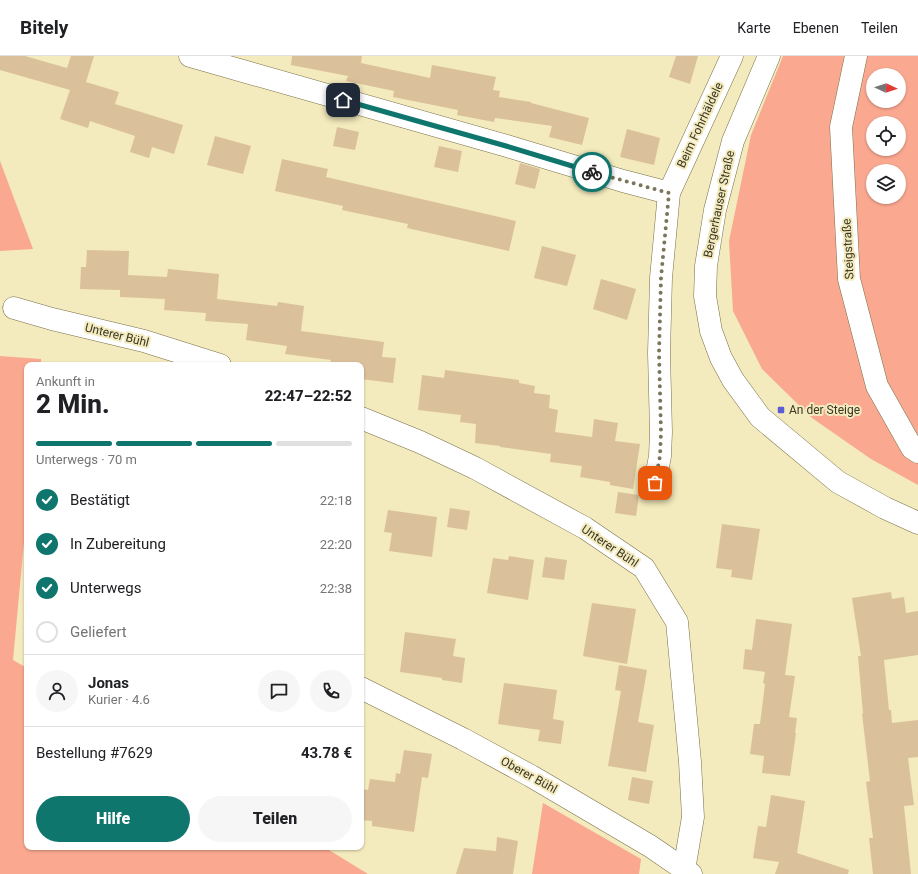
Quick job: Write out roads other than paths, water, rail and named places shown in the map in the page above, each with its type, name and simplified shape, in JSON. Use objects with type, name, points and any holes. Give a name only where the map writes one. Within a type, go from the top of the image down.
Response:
[{"type":"street","points":[[190,56],[506,146],[623,182],[669,193]]},
{"type":"street","name":"Beim Fohrhäldele","points":[[655,483],[660,456],[661,432],[659,353],[661,278],[669,193],[732,56]]},
{"type":"street","name":"Bergerhauser Straße","points":[[769,56],[733,140],[715,210],[706,266],[705,296],[711,331],[721,358],[733,380],[760,417],[838,482],[885,508],[918,523]]},
{"type":"street","name":"Steigstraße","points":[[856,56],[841,127],[848,280],[877,386],[912,448],[918,452]]},
{"type":"street","name":"Unterer Bühl","points":[[14,308],[52,319],[144,341],[210,362]]},
{"type":"street","name":"Unterer Bühl","points":[[364,419],[420,442],[475,468],[585,528],[644,568],[677,622],[690,762],[692,817],[688,872]]},
{"type":"street","name":"Oberer Bühl","points":[[364,690],[463,739],[531,776],[650,846],[688,872]]},
{"type":"place","name":"An der Steige","points":[[781,410]]}]
